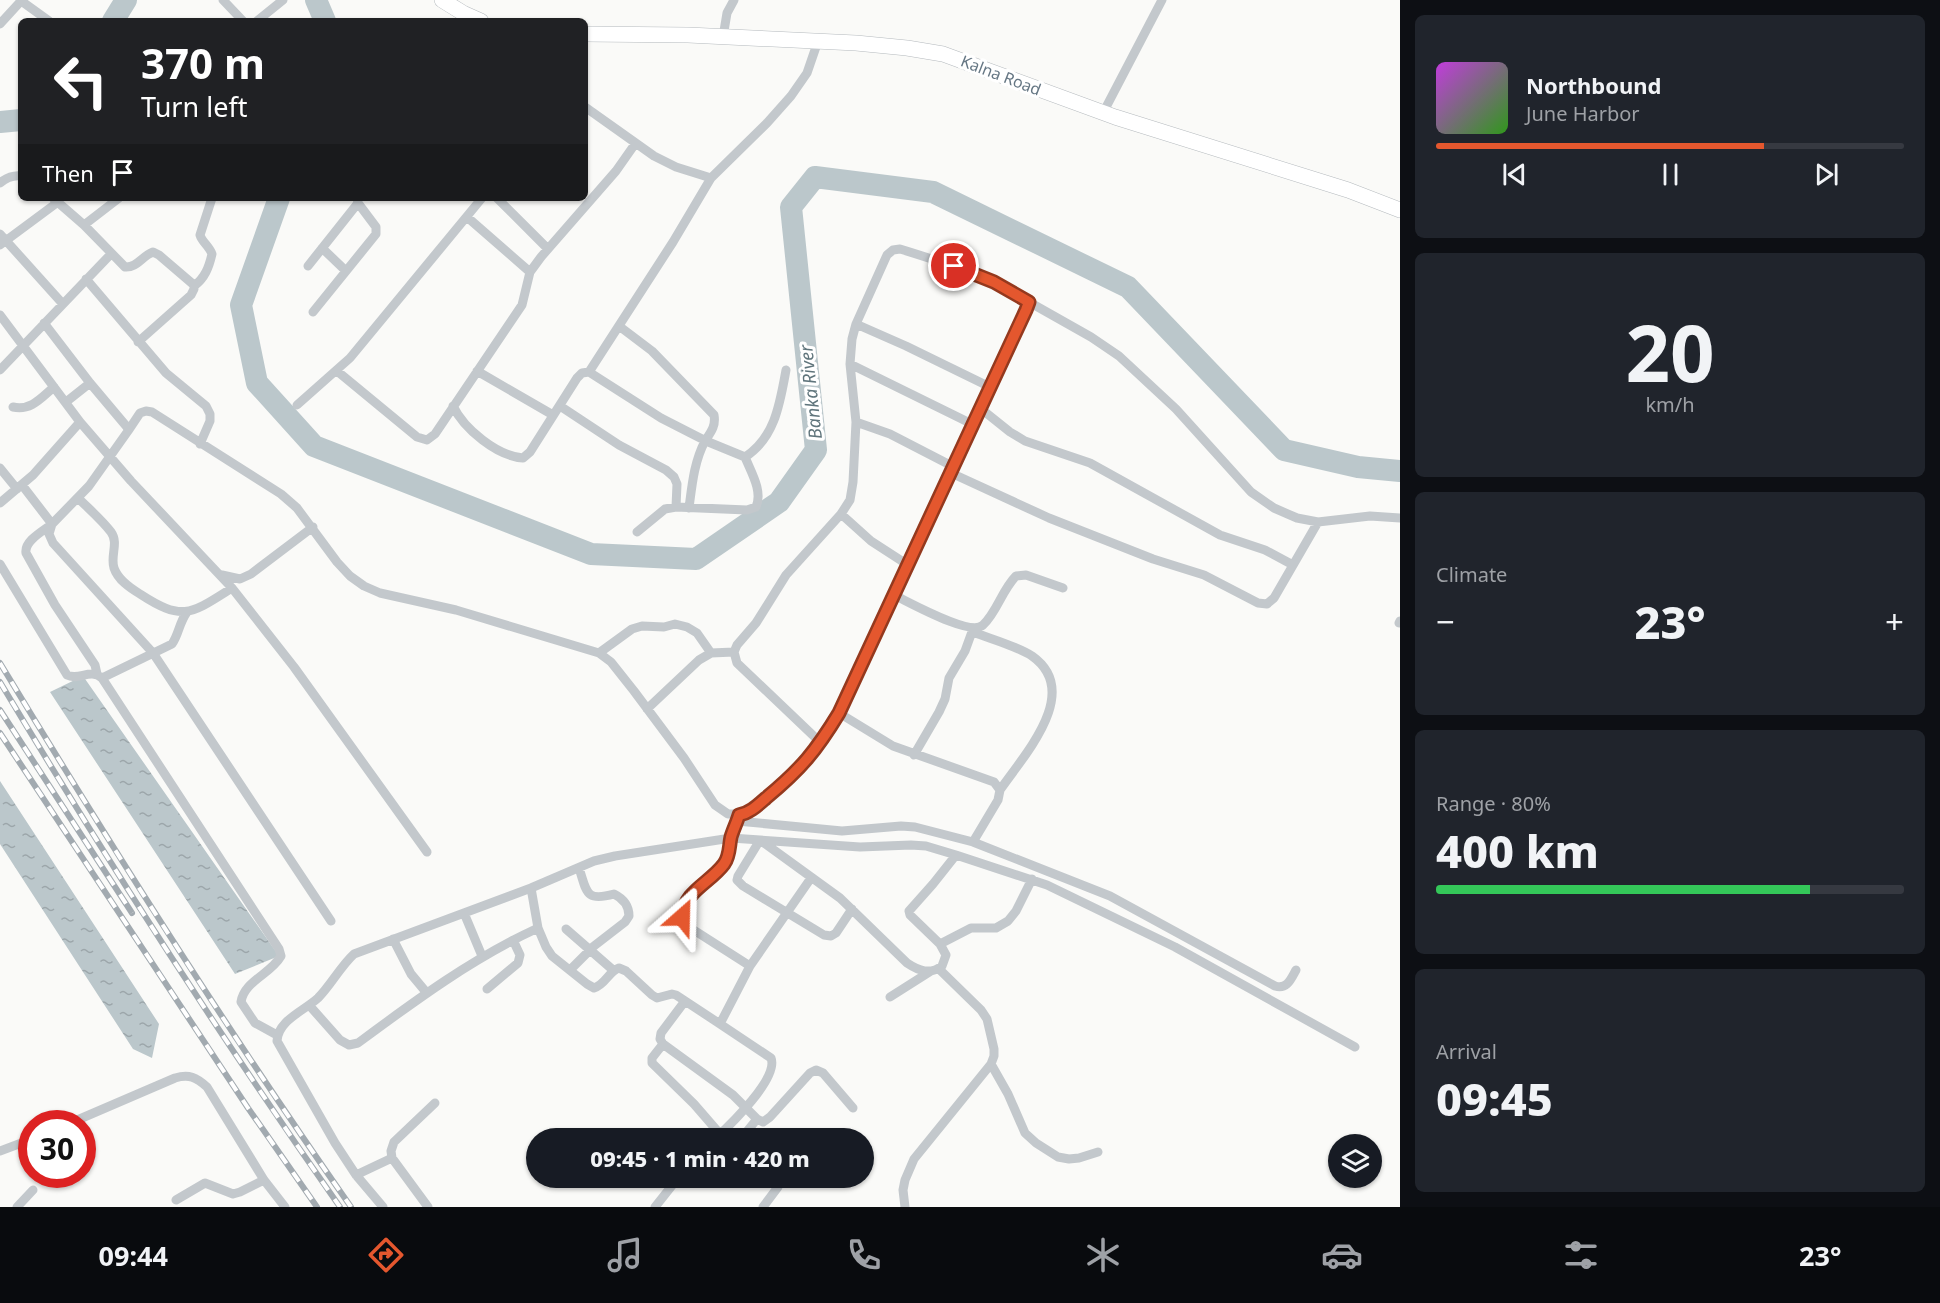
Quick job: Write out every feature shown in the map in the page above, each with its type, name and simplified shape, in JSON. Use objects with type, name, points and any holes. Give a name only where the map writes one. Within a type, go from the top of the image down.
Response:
[{"type":"main road","points":[[442,0],[460,17]]},
{"type":"main road","name":"Kalna Road","points":[[588,34],[818,41],[907,48],[943,54],[1103,113],[1348,190],[1400,210]]},
{"type":"street","points":[[223,0],[240,18]]},
{"type":"street","points":[[723,37],[727,13],[734,0]]},
{"type":"street","points":[[1103,113],[1162,0]]},
{"type":"street","points":[[0,24],[24,1],[45,18]]},
{"type":"street","points":[[261,18],[279,3]]},
{"type":"street","points":[[588,372],[673,242],[711,178],[791,96],[807,73],[818,41]]},
{"type":"street","points":[[588,109],[635,144],[676,167],[711,178]]},
{"type":"street","points":[[337,371],[417,436],[428,440],[435,434],[522,305],[530,272],[616,171],[635,144]]},
{"type":"street","points":[[0,183],[6,178],[18,175]]},
{"type":"street","points":[[55,201],[2,240],[62,303]]},
{"type":"street","points":[[57,201],[84,225],[119,263],[128,267],[135,265],[151,253],[156,253],[194,286]]},
{"type":"street","points":[[84,225],[115,201]]},
{"type":"street","points":[[138,342],[191,295],[194,286],[202,281],[212,254],[210,247],[200,235],[212,201]]},
{"type":"street","points":[[308,266],[358,201],[376,227],[376,234],[314,312]]},
{"type":"street","points":[[297,405],[337,371],[479,201]]},
{"type":"street","points":[[499,201],[548,249]]},
{"type":"street","points":[[466,217],[530,272]]},
{"type":"street","points":[[322,248],[346,272]]},
{"type":"street","points":[[821,743],[737,663],[734,652],[737,645],[756,623],[786,575],[842,514],[850,500],[856,422],[850,364],[856,324],[887,255],[893,250],[900,249],[972,272],[1091,337],[1119,356],[1176,409],[1251,492],[1274,508],[1297,518],[1318,522],[1370,516],[1400,518]]},
{"type":"street","points":[[0,370],[111,254]]},
{"type":"street","points":[[86,279],[138,342],[177,384],[206,405],[210,421],[200,444]]},
{"type":"street","points":[[750,966],[689,927],[682,917],[683,906],[689,896],[724,864],[729,856],[731,838],[738,818],[752,810],[794,775],[821,743],[839,713],[1029,302]]},
{"type":"street","points":[[0,315],[80,422],[232,588],[294,667],[427,852]]},
{"type":"street","points":[[44,322],[128,431]]},
{"type":"street","points":[[856,324],[990,387]]},
{"type":"street","points":[[619,326],[652,351],[714,415],[715,422],[698,458],[689,508]]},
{"type":"street","points":[[850,364],[972,424]]},
{"type":"street","points":[[745,457],[756,450],[773,424],[780,404],[786,370]]},
{"type":"street","points":[[477,371],[553,415]]},
{"type":"street","points":[[453,406],[459,417],[487,443],[514,458],[523,459],[530,452],[577,378],[582,373],[588,372],[661,418],[706,441],[745,457],[759,493],[756,507],[747,510],[676,507],[665,509],[637,532]]},
{"type":"street","points":[[66,402],[90,383]]},
{"type":"street","points":[[13,408],[31,407],[54,387]]},
{"type":"street","points":[[560,406],[611,440],[666,470],[674,477],[677,484],[676,507]]},
{"type":"street","points":[[980,408],[1025,441],[1089,463],[1220,535],[1265,550],[1293,565]]},
{"type":"street","points":[[277,1035],[255,1023],[241,1002],[243,991],[276,965],[281,956],[279,949],[100,676],[55,605],[26,553],[25,548],[28,543],[52,524],[78,498],[141,413],[146,411],[152,412],[280,494],[297,508],[313,527],[337,562],[350,576],[364,586],[380,593],[456,610],[599,653],[611,662],[647,709],[684,758],[715,805],[728,814],[738,818],[842,831],[915,827],[973,842],[1110,896],[1275,987],[1284,987],[1296,970]]},
{"type":"street","points":[[0,503],[20,487],[80,422]]},
{"type":"street","points":[[856,422],[890,434],[952,470],[1069,526],[1178,568],[1191,569],[1258,603],[1267,604],[1274,598],[1318,522]]},
{"type":"street","points":[[0,468],[52,524]]},
{"type":"street","points":[[78,498],[112,533],[115,543],[114,567],[119,577],[129,587],[162,608],[173,612],[187,612],[204,606],[232,588]]},
{"type":"street","points":[[842,514],[871,541],[908,565]]},
{"type":"street","points":[[52,524],[49,534],[53,543],[153,653],[331,921]]},
{"type":"street","points":[[220,574],[240,579],[251,574],[313,527]]},
{"type":"street","points":[[0,564],[67,675],[71,677],[100,676],[172,644],[180,622],[187,612]]},
{"type":"street","points":[[973,630],[979,629],[986,621],[1008,584],[1016,576],[1026,575],[1063,588]]},
{"type":"street","points":[[894,595],[1030,655],[1051,675],[1053,698],[1043,727],[1000,790],[998,800],[973,842]]},
{"type":"street","points":[[599,653],[632,628],[664,627],[675,624],[697,633],[711,653]]},
{"type":"street","points":[[914,755],[939,712],[945,699],[949,678],[965,651],[973,630]]},
{"type":"street","points":[[647,709],[699,660],[711,653],[734,652]]},
{"type":"street","points":[[839,713],[873,735],[914,755],[982,776],[994,782],[1000,790]]},
{"type":"street","points":[[383,1207],[335,1143],[277,1041],[277,1035],[283,1024],[319,997],[354,954],[615,856],[731,838],[860,847],[926,846],[1047,885],[1175,947],[1355,1047]]},
{"type":"street","points":[[760,840],[852,909],[907,963],[916,969],[935,970],[981,1010],[987,1019],[994,1048],[991,1064],[914,1159],[903,1190],[905,1207]]},
{"type":"street","points":[[760,840],[739,873],[737,880],[742,886],[824,935],[831,936],[836,933],[852,909]]},
{"type":"street","points":[[890,997],[945,962],[946,955],[940,944],[910,915],[909,911],[910,907],[933,884],[956,855]]},
{"type":"street","points":[[570,970],[629,916],[625,902],[614,894],[600,898],[592,897],[587,891],[579,868]]},
{"type":"street","points":[[717,1022],[722,1020],[750,966],[811,878]]},
{"type":"street","points":[[940,944],[971,928],[996,928],[1008,921],[1016,911],[1032,879]]},
{"type":"street","points":[[531,888],[538,928],[546,947],[552,956],[594,988],[601,986],[613,970],[619,968],[626,971],[657,998],[672,994],[771,1058],[774,1063],[771,1072],[746,1108],[726,1128]]},
{"type":"street","points":[[464,913],[482,956]]},
{"type":"street","points":[[309,1005],[340,1040],[349,1045],[358,1043],[426,992],[482,956],[538,928]]},
{"type":"street","points":[[566,928],[613,970]]},
{"type":"street","points":[[393,939],[411,974],[426,992]]},
{"type":"street","points":[[487,989],[518,963],[520,955],[513,940]]},
{"type":"street","points":[[685,1001],[661,1033],[660,1039],[663,1044],[733,1095],[758,1119],[763,1122],[770,1118],[810,1073],[816,1070],[823,1073],[853,1108]]},
{"type":"street","points":[[663,1044],[652,1058],[652,1063],[694,1104],[712,1128]]},
{"type":"street","points":[[991,1064],[1008,1094],[1025,1133],[1036,1143],[1058,1157],[1069,1159],[1098,1152]]},
{"type":"street","points":[[96,1112],[188,1074],[207,1088],[264,1180],[285,1207]]},
{"type":"street","points":[[428,1207],[392,1158],[391,1150],[394,1142],[435,1103]]},
{"type":"street","points":[[750,1128],[758,1119]]},
{"type":"street","points":[[0,1151],[18,1144]]},
{"type":"street","points":[[357,1175],[392,1158]]},
{"type":"street","points":[[176,1200],[199,1184],[205,1183],[233,1194],[264,1180]]},
{"type":"street","points":[[655,1207],[670,1188]]},
{"type":"street","points":[[763,1207],[777,1188]]},
{"type":"street","points":[[17,1207],[33,1190]]},
{"type":"water","points":[[83,676],[279,956],[235,974],[50,692]]},
{"type":"water","points":[[0,781],[159,1024],[152,1058],[133,1049],[0,844]]},
{"type":"waterway","name":"Banka River","points":[[115,18],[126,0]]},
{"type":"waterway","name":"Banka River","points":[[316,0],[324,18]]},
{"type":"waterway","name":"Banka River","points":[[0,122],[18,120]]},
{"type":"waterway","name":"Banka River","points":[[278,201],[241,305],[257,383],[314,446],[591,554],[696,559],[779,502],[816,450],[791,207],[815,177],[933,192],[1128,287],[1284,450],[1358,467],[1400,471]]},
{"type":"railway","points":[[0,663],[171,938],[351,1207]]},
{"type":"railway","points":[[0,682],[81,816],[165,948],[340,1207]]},
{"type":"railway","points":[[0,710],[132,913]]},
{"type":"railway","points":[[0,733],[248,1108],[317,1207]]},
{"type":"route","points":[[682,917],[683,906],[689,896],[724,864],[729,856],[731,838],[739,815],[752,810],[794,775],[821,743],[839,713],[1026,310],[1029,302],[994,282],[954,266]]}]
